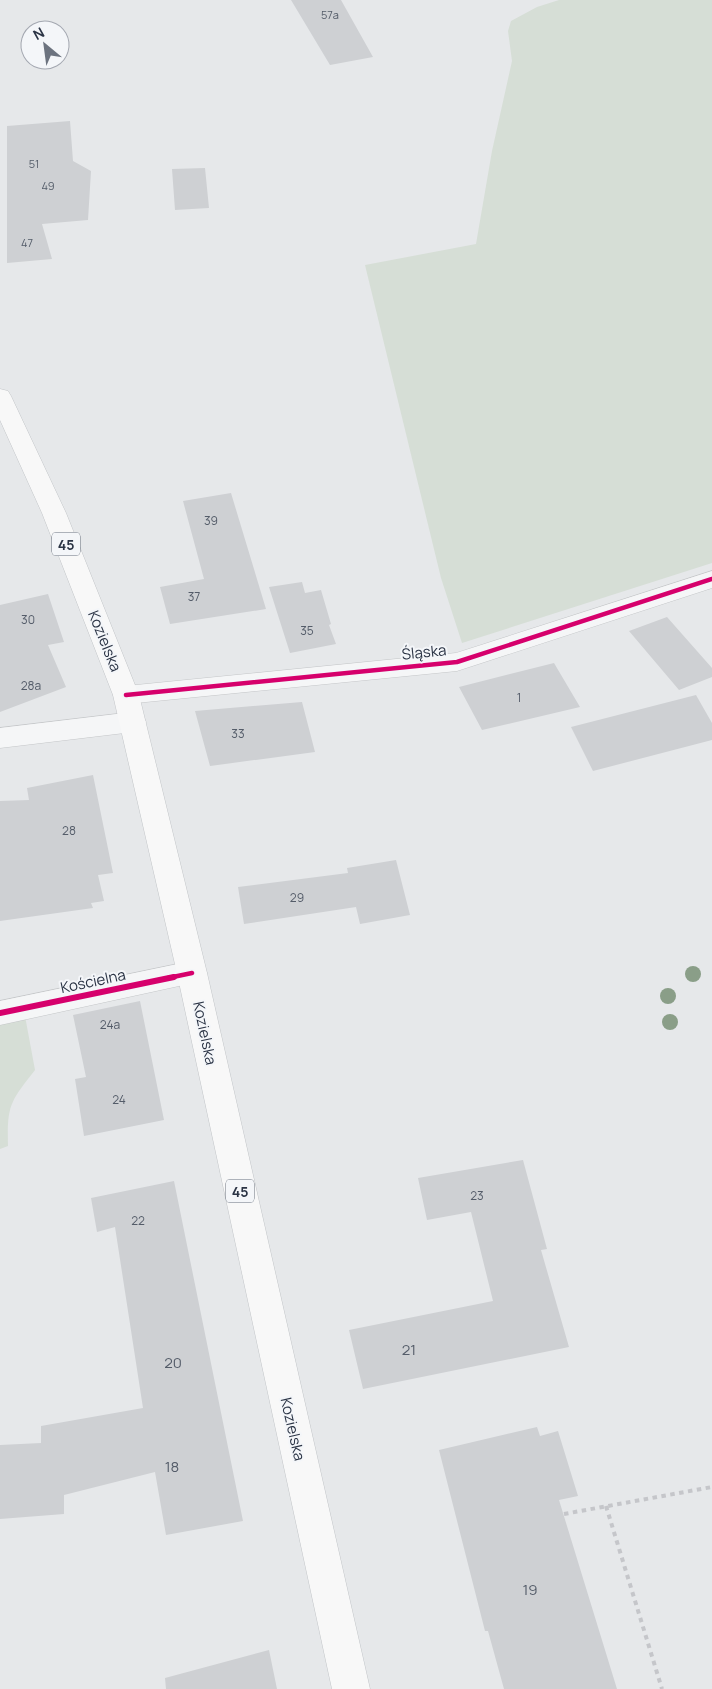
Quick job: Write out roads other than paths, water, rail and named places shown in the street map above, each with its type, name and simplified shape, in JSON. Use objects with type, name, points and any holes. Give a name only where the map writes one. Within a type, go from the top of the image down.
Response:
[{"type":"main road","name":"Kozielska","points":[[0,396],[54,512],[130,708],[192,973],[351,1689]]},
{"type":"street","name":"Śląska","points":[[130,708],[457,662],[712,579]]},
{"type":"street","points":[[0,738],[130,708]]},
{"type":"street","name":"Kościelna","points":[[0,1013],[192,973]]}]
